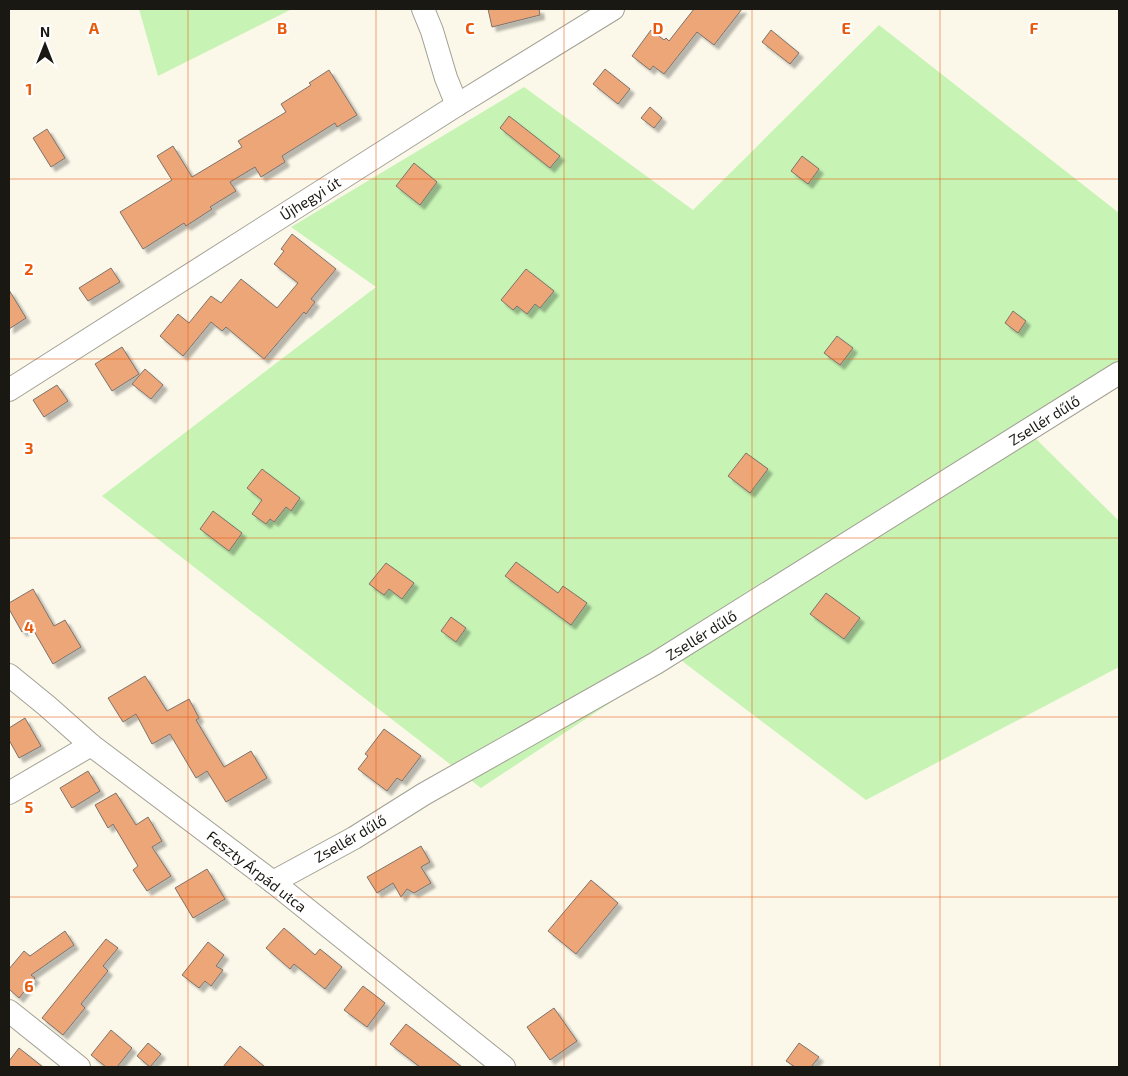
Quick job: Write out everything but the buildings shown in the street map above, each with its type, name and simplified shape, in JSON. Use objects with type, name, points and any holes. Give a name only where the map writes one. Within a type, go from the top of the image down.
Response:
[{"type":"street","points":[[423,9],[457,105]]},
{"type":"street","name":"Újhegyi út","points":[[9,390],[457,105],[613,9]]},
{"type":"street","name":"Zsellér dűlő","points":[[273,882],[354,838],[424,794],[656,663],[1119,373]]},
{"type":"street","name":"Feszty Árpád utca","points":[[9,675],[91,744],[273,882],[504,1067]]},
{"type":"street","points":[[9,793],[91,744]]},
{"type":"street","points":[[9,1011],[79,1067]]},
{"type":"green space","points":[[139,9],[292,9],[158,76]]},
{"type":"green space","points":[[879,25],[1119,213],[1119,367],[1028,431],[1119,521],[1119,667],[866,800],[678,658],[481,788],[102,496],[376,287],[291,227],[524,87],[693,210]]}]
